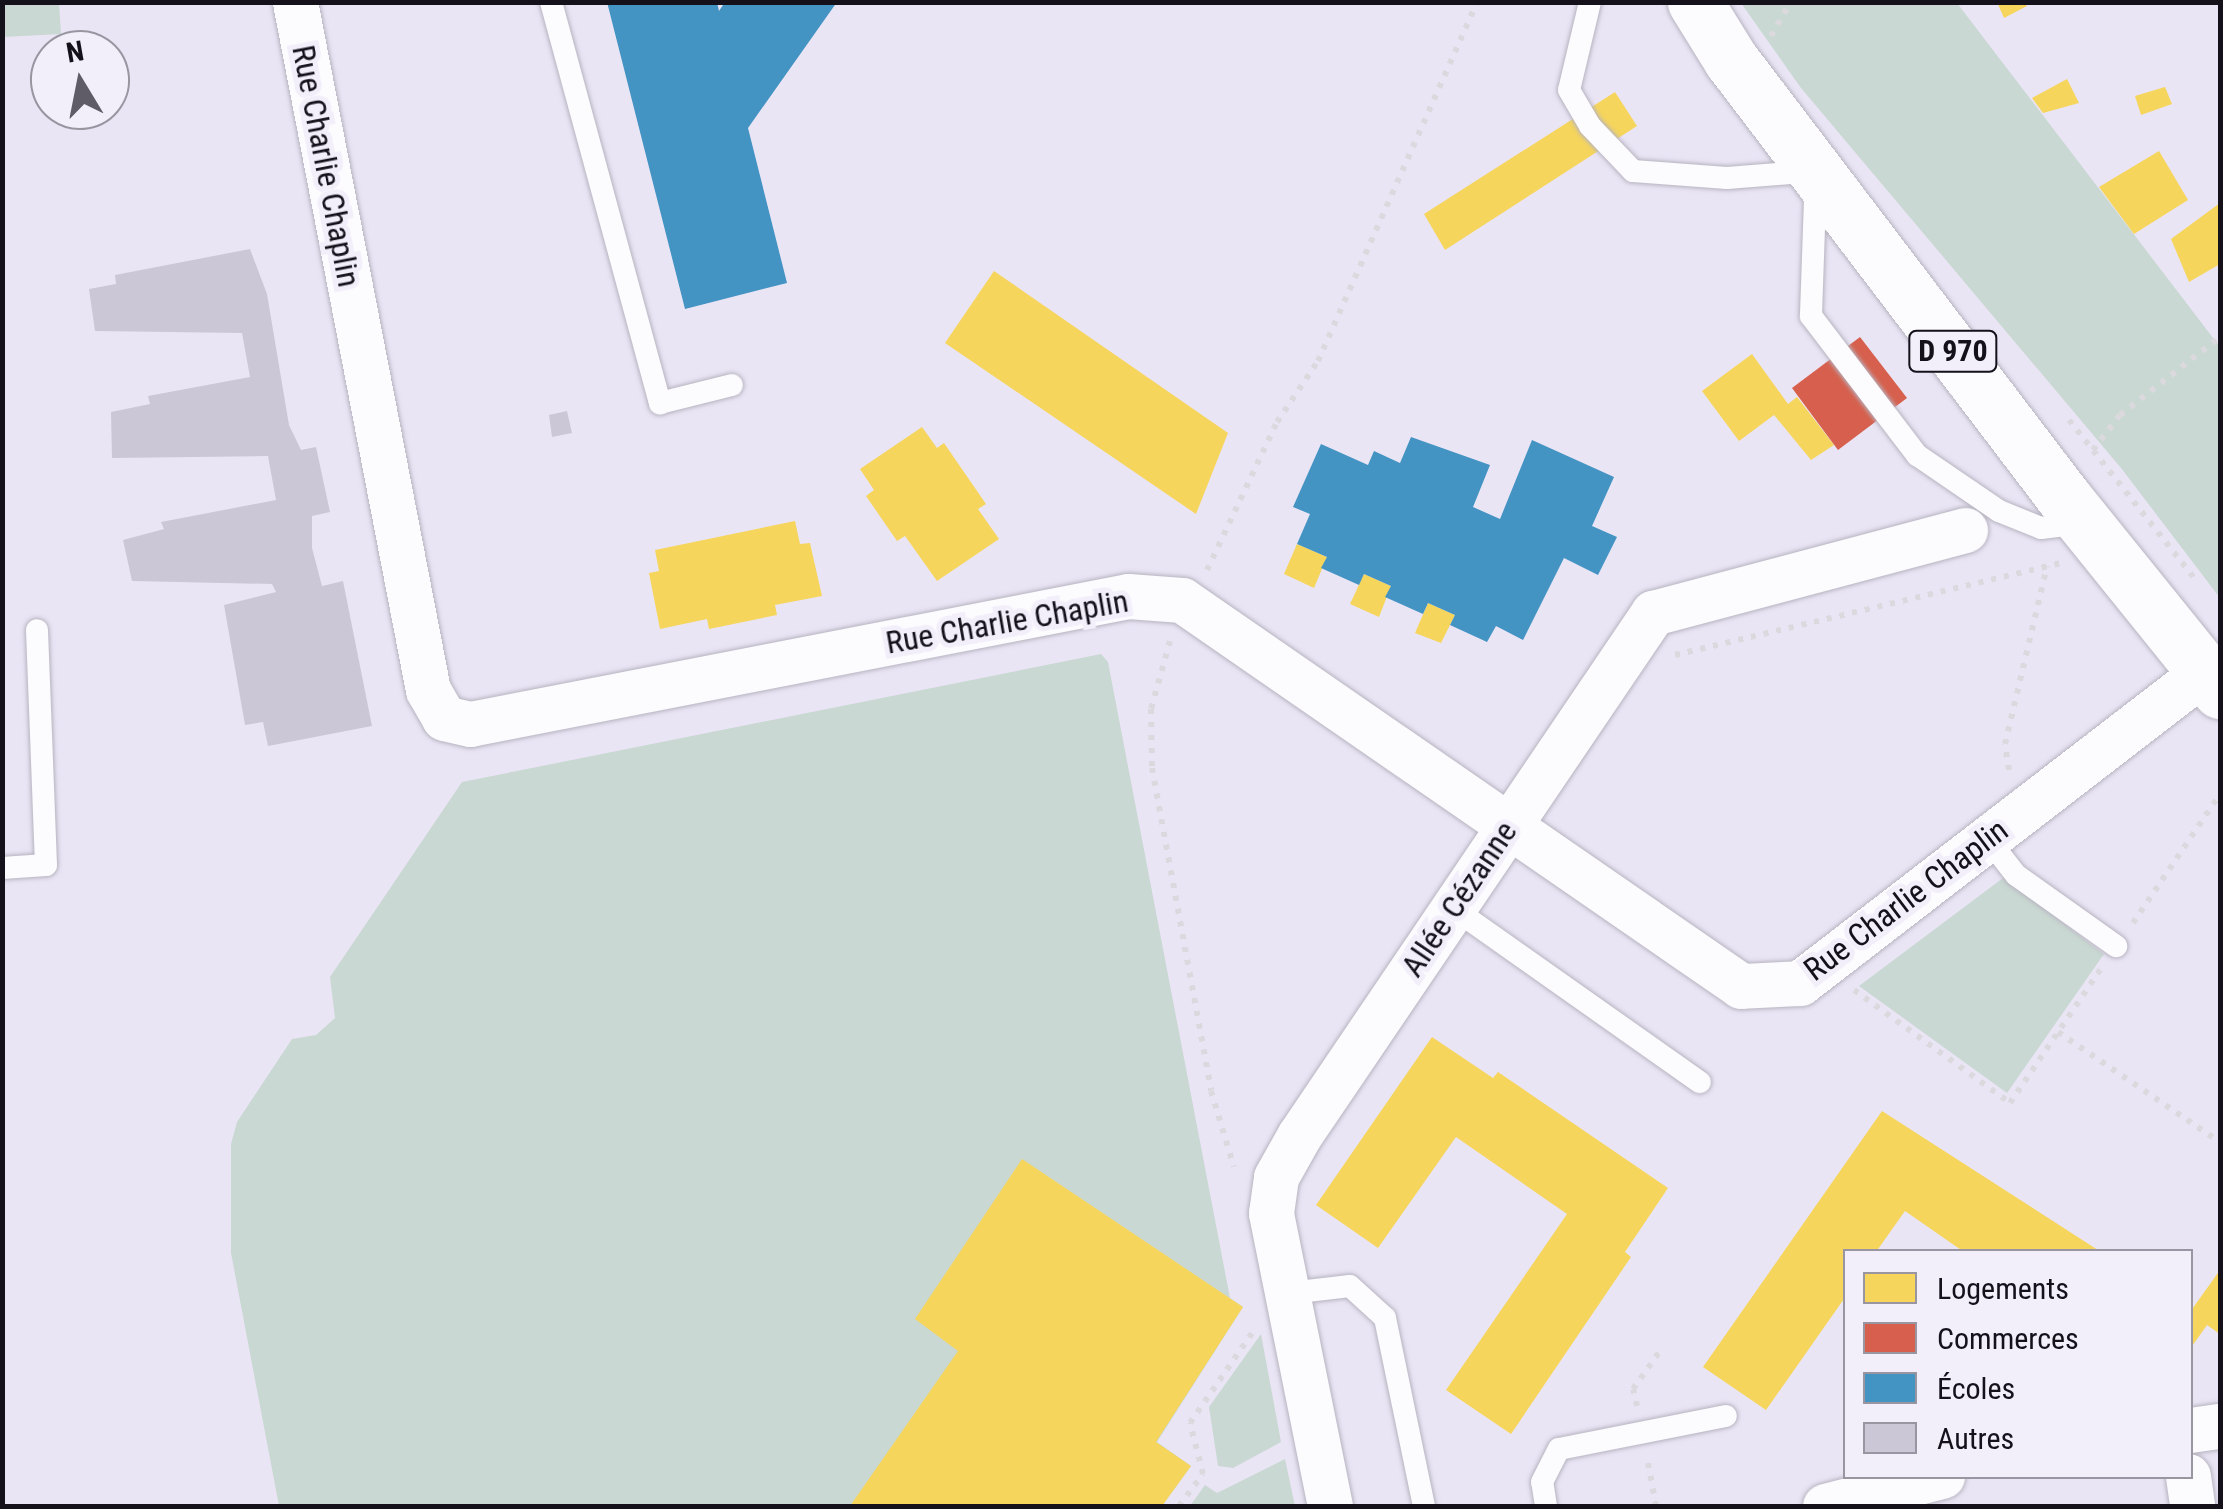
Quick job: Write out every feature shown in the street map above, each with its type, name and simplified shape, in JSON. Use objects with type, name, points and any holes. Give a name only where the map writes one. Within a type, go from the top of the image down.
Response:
[{"type":"main road","name":"D 970","points":[[1694,2],[1816,171],[2213,681]]},
{"type":"street","name":"Rue Charlie Chaplin","points":[[295,2],[428,690],[444,718],[470,724],[1128,596],[1182,600],[1742,986],[1800,984],[2001,827],[2213,681]]},
{"type":"street","name":"Allée Cézanne","points":[[1330,1506],[1271,1213],[1276,1178],[1453,908],[1654,613],[1727,588],[1965,530]]},
{"type":"street","points":[[2193,1430],[2220,1426]]},
{"type":"street","points":[[1825,1506],[1930,1479]]},
{"type":"street","points":[[2188,1479],[2192,1506]]},
{"type":"lane","points":[[551,2],[660,403],[732,385]]},
{"type":"lane","points":[[1590,2],[1569,90],[1590,126],[1633,171],[1727,178],[1816,171],[1811,316],[1918,455],[1999,512],[2041,528],[2087,524]]},
{"type":"lane","points":[[2,868],[46,865],[37,630]]},
{"type":"lane","points":[[2001,827],[2016,875],[2116,946]]},
{"type":"lane","points":[[1453,908],[1700,1082]]},
{"type":"lane","points":[[1290,1293],[1350,1286],[1386,1318],[1424,1506]]},
{"type":"lane","points":[[1546,1506],[1542,1482],[1559,1449],[1726,1416]]},
{"type":"path","points":[[1237,1182],[1211,1090],[1152,768],[1150,709],[1182,600],[1216,560],[1276,422],[1318,361],[1476,2]]},
{"type":"path","points":[[1770,38],[1792,2]]},
{"type":"path","points":[[2001,827],[2005,744],[2048,566],[2087,524],[2120,414],[2220,337]]},
{"type":"path","points":[[1642,630],[1677,656],[2048,566]]},
{"type":"path","points":[[1821,966],[2010,1102],[2220,794]]},
{"type":"path","points":[[2058,1032],[2220,1142]]},
{"type":"path","points":[[1178,1506],[1203,1474],[1190,1423],[1264,1316],[1290,1293]]},
{"type":"shaded area","points":[[2,3],[59,3],[61,30],[30,30],[30,36],[3,37]]},
{"type":"shaded area","points":[[1741,3],[1957,3],[2220,347],[2220,598],[2121,468],[1801,88]]},
{"type":"shaded area","points":[[1101,654],[1108,662],[1230,1298],[1243,1307],[1157,1442],[1191,1466],[1162,1506],[279,1506],[231,1253],[231,1144],[237,1122],[292,1039],[316,1035],[335,1018],[330,977],[462,782]]},
{"type":"shaded area","points":[[2003,878],[2104,954],[2007,1093],[1859,986]]},
{"type":"shaded area","points":[[1261,1334],[1281,1442],[1233,1468],[1218,1466],[1209,1407]]},
{"type":"shaded area","points":[[1285,1459],[1295,1506],[1190,1506],[1205,1485],[1217,1493]]},
{"type":"building: Logements","points":[[1997,2],[2025,2],[2027,6],[2004,18]]},
{"type":"building: Logements","points":[[2067,79],[2079,103],[2043,113],[2032,98]]},
{"type":"building: Logements","points":[[2165,87],[2172,104],[2141,115],[2135,96]]},
{"type":"building: Logements","points":[[1615,92],[1637,126],[1445,250],[1424,214]]},
{"type":"building: Logements","points":[[2159,151],[2188,200],[2134,234],[2099,187]]},
{"type":"building: Logements","points":[[2220,203],[2220,264],[2189,282],[2171,239]]},
{"type":"building: Logements","points":[[994,271],[1228,433],[1196,514],[945,343]]},
{"type":"building: Logements","points":[[1752,354],[1788,404],[1797,397],[1834,445],[1811,460],[1774,415],[1739,441],[1702,391]]},
{"type":"building: Logements","points":[[922,427],[937,448],[944,443],[986,504],[978,509],[999,539],[937,581],[905,536],[897,541],[866,496],[874,490],[860,469]]},
{"type":"building: Logements","points":[[795,521],[800,544],[810,543],[822,596],[775,605],[777,615],[709,629],[707,619],[660,629],[649,573],[659,571],[655,550]]},
{"type":"building: Logements","points":[[1297,544],[1327,557],[1314,588],[1284,574]]},
{"type":"building: Logements","points":[[1364,574],[1391,586],[1379,617],[1350,604]]},
{"type":"building: Logements","points":[[1428,603],[1455,615],[1441,643],[1415,633]]},
{"type":"building: Logements","points":[[1432,1037],[1493,1078],[1498,1072],[1668,1188],[1625,1252],[1631,1257],[1511,1434],[1446,1390],[1567,1214],[1456,1137],[1378,1248],[1316,1205]]},
{"type":"building: Logements","points":[[1882,1111],[2096,1249],[1960,1249],[1905,1211],[1878,1249],[1843,1249],[1843,1300],[1766,1410],[1703,1367]]},
{"type":"building: Logements","points":[[1022,1159],[1243,1307],[1156,1442],[1191,1466],[1162,1506],[850,1506],[958,1351],[915,1319]]},
{"type":"building: Logements","points":[[2220,1270],[2220,1334],[2207,1325],[2193,1345],[2193,1308]]},
{"type":"building: Commerces","points":[[1860,337],[1907,398],[1838,450],[1792,388]]},
{"type":"building: Écoles","points":[[607,2],[717,2],[719,11],[725,2],[837,2],[748,128],[787,283],[685,309]]},
{"type":"building: Écoles","points":[[1411,437],[1490,465],[1473,507],[1500,519],[1532,440],[1614,477],[1592,526],[1617,537],[1598,575],[1564,558],[1523,640],[1496,626],[1487,642],[1450,625],[1455,615],[1428,603],[1423,614],[1385,597],[1391,586],[1364,574],[1359,585],[1321,568],[1327,557],[1297,544],[1310,514],[1293,507],[1321,444],[1368,465],[1374,451],[1400,463]]},
{"type":"building: Autres","points":[[250,249],[267,294],[289,425],[301,450],[316,447],[330,512],[312,516],[312,548],[322,586],[343,581],[372,726],[268,746],[263,722],[245,725],[224,605],[276,592],[272,584],[132,581],[123,540],[164,529],[161,522],[276,500],[268,456],[112,458],[111,412],[150,404],[148,396],[250,377],[242,333],[95,331],[89,289],[116,284],[115,275]]},
{"type":"building: Autres","points":[[567,411],[572,433],[552,437],[549,415]]}]
